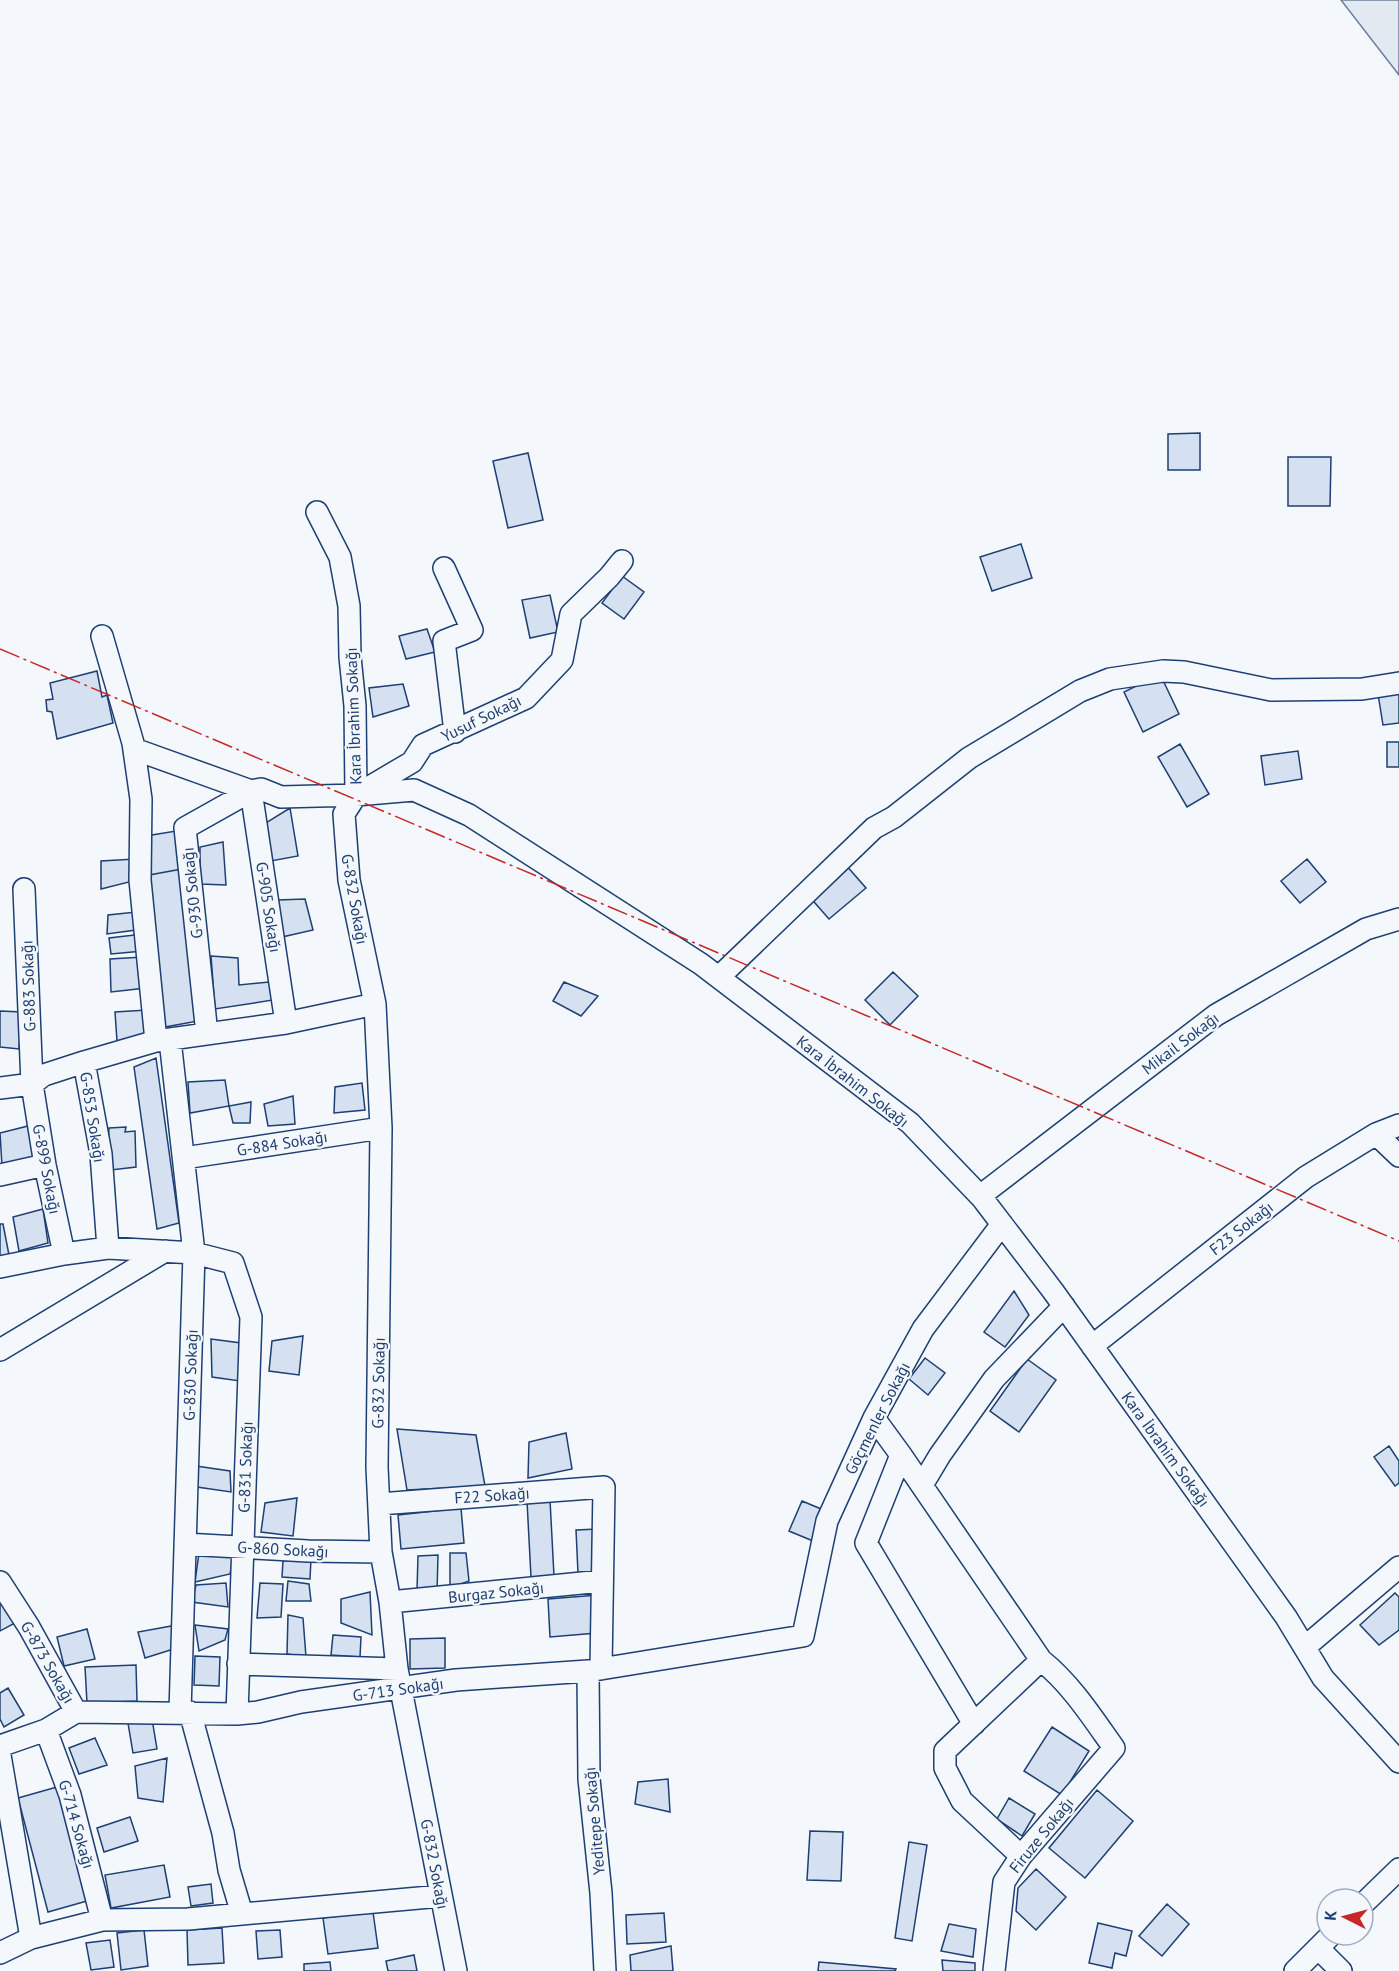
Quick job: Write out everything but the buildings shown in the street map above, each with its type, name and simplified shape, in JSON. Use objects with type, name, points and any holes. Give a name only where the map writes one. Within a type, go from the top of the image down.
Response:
[{"type":"street","name":"Kara İbrahim Sokağı","points":[[317,512],[340,557],[349,606],[350,657],[355,706],[356,795],[414,790],[470,814],[701,964],[910,1123],[980,1196],[1002,1224],[1064,1306],[1286,1617],[1323,1678],[1399,1762]]},
{"type":"street","name":"Yusuf Sokağı","points":[[356,795],[412,762],[423,745],[526,698],[562,660],[571,614],[622,561]]},
{"type":"street","points":[[444,568],[472,630],[444,640],[455,732]]},
{"type":"street","name":"G-830 Sokağı","points":[[102,636],[134,749],[141,799],[140,880],[163,1041],[184,1158],[194,1253],[185,1544],[185,1712],[223,1833],[229,1870],[242,1914]]},
{"type":"street","points":[[719,978],[874,828],[894,817],[969,758],[1080,691],[1110,679],[1163,671],[1184,672],[1271,690],[1362,689],[1399,683]]},
{"type":"street","points":[[134,749],[251,791],[261,789],[281,797],[356,795]]},
{"type":"street","name":"G-905 Sokağı","points":[[251,791],[286,1023]]},
{"type":"street","name":"G-930 Sokağı","points":[[207,1034],[185,828],[251,791]]},
{"type":"street","name":"G-832 Sokağı","points":[[356,795],[344,813],[345,848],[375,1004],[381,1128],[378,1455],[381,1552],[390,1602],[398,1679],[456,1971]]},
{"type":"street","name":"G-883 Sokağı","points":[[24,889],[32,1084]]},
{"type":"street","name":"Mikail Sokağı","points":[[980,1196],[1216,1015],[1366,929],[1399,919]]},
{"type":"street","points":[[163,1041],[286,1023],[375,1004]]},
{"type":"street","name":"G-853 Sokağı","points":[[108,1248],[100,1154],[84,1062],[163,1041]]},
{"type":"street","points":[[0,1088],[32,1084],[44,1075],[84,1062]]},
{"type":"street","name":"G-899 Sokağı","points":[[32,1084],[45,1166],[64,1254]]},
{"type":"street","name":"F23 Sokağı","points":[[1092,1346],[1306,1178],[1376,1134],[1399,1125]]},
{"type":"street","name":"G-884 Sokağı","points":[[184,1158],[381,1128]]},
{"type":"street","points":[[1376,1134],[1399,1156]]},
{"type":"street","points":[[0,1174],[45,1166]]},
{"type":"street","name":"Göçmenler Sokağı","points":[[803,1636],[827,1521],[874,1418],[923,1329],[1002,1224]]},
{"type":"street","points":[[0,1267],[108,1248],[194,1253]]},
{"type":"street","points":[[0,1350],[165,1251]]},
{"type":"street","name":"G-831 Sokağı","points":[[194,1253],[233,1263],[251,1317],[237,1714]]},
{"type":"street","points":[[922,1485],[940,1455],[994,1379],[1064,1306]]},
{"type":"street","points":[[874,1418],[1041,1660],[945,1751],[945,1768],[962,1801],[1021,1856]]},
{"type":"street","points":[[901,1455],[866,1543],[974,1724]]},
{"type":"street","name":"F22 Sokağı","points":[[379,1504],[604,1487]]},
{"type":"street","name":"Yeditepe Sokağı","points":[[604,1487],[602,1581],[594,1670],[589,1779],[601,1893],[605,1971]]},
{"type":"street","name":"G-860 Sokağı","points":[[185,1544],[381,1552]]},
{"type":"street","points":[[1305,1647],[1399,1567]]},
{"type":"street","name":"Burgaz Sokağı","points":[[390,1602],[602,1581]]},
{"type":"street","name":"G-873 Sokağı","points":[[0,1582],[29,1628],[76,1712]]},
{"type":"street","name":"G-713 Sokağı","points":[[76,1712],[237,1714],[258,1712],[398,1679],[456,1680],[594,1670],[803,1636]]},
{"type":"street","name":"Firuze Sokağı","points":[[994,1971],[1004,1881],[1021,1856],[1114,1748],[1058,1674],[1041,1660]]},
{"type":"street","points":[[238,1664],[398,1679]]},
{"type":"street","points":[[0,1746],[46,1730],[76,1712]]},
{"type":"street","name":"G-714 Sokağı","points":[[46,1730],[70,1794],[102,1920]]},
{"type":"street","points":[[0,1755],[31,1938]]},
{"type":"street","points":[[1375,1892],[1399,1869]]},
{"type":"street","points":[[0,1953],[31,1938],[102,1920],[188,1919],[441,1896]]},
{"type":"street","points":[[1295,1971],[1320,1947]]},
{"type":"street","points":[[1328,1947],[1341,1971]]},
{"type":"shaded area","points":[[1341,0],[1399,0],[1399,75]]},
{"type":"power","points":[[0,649],[1399,1241]]}]
